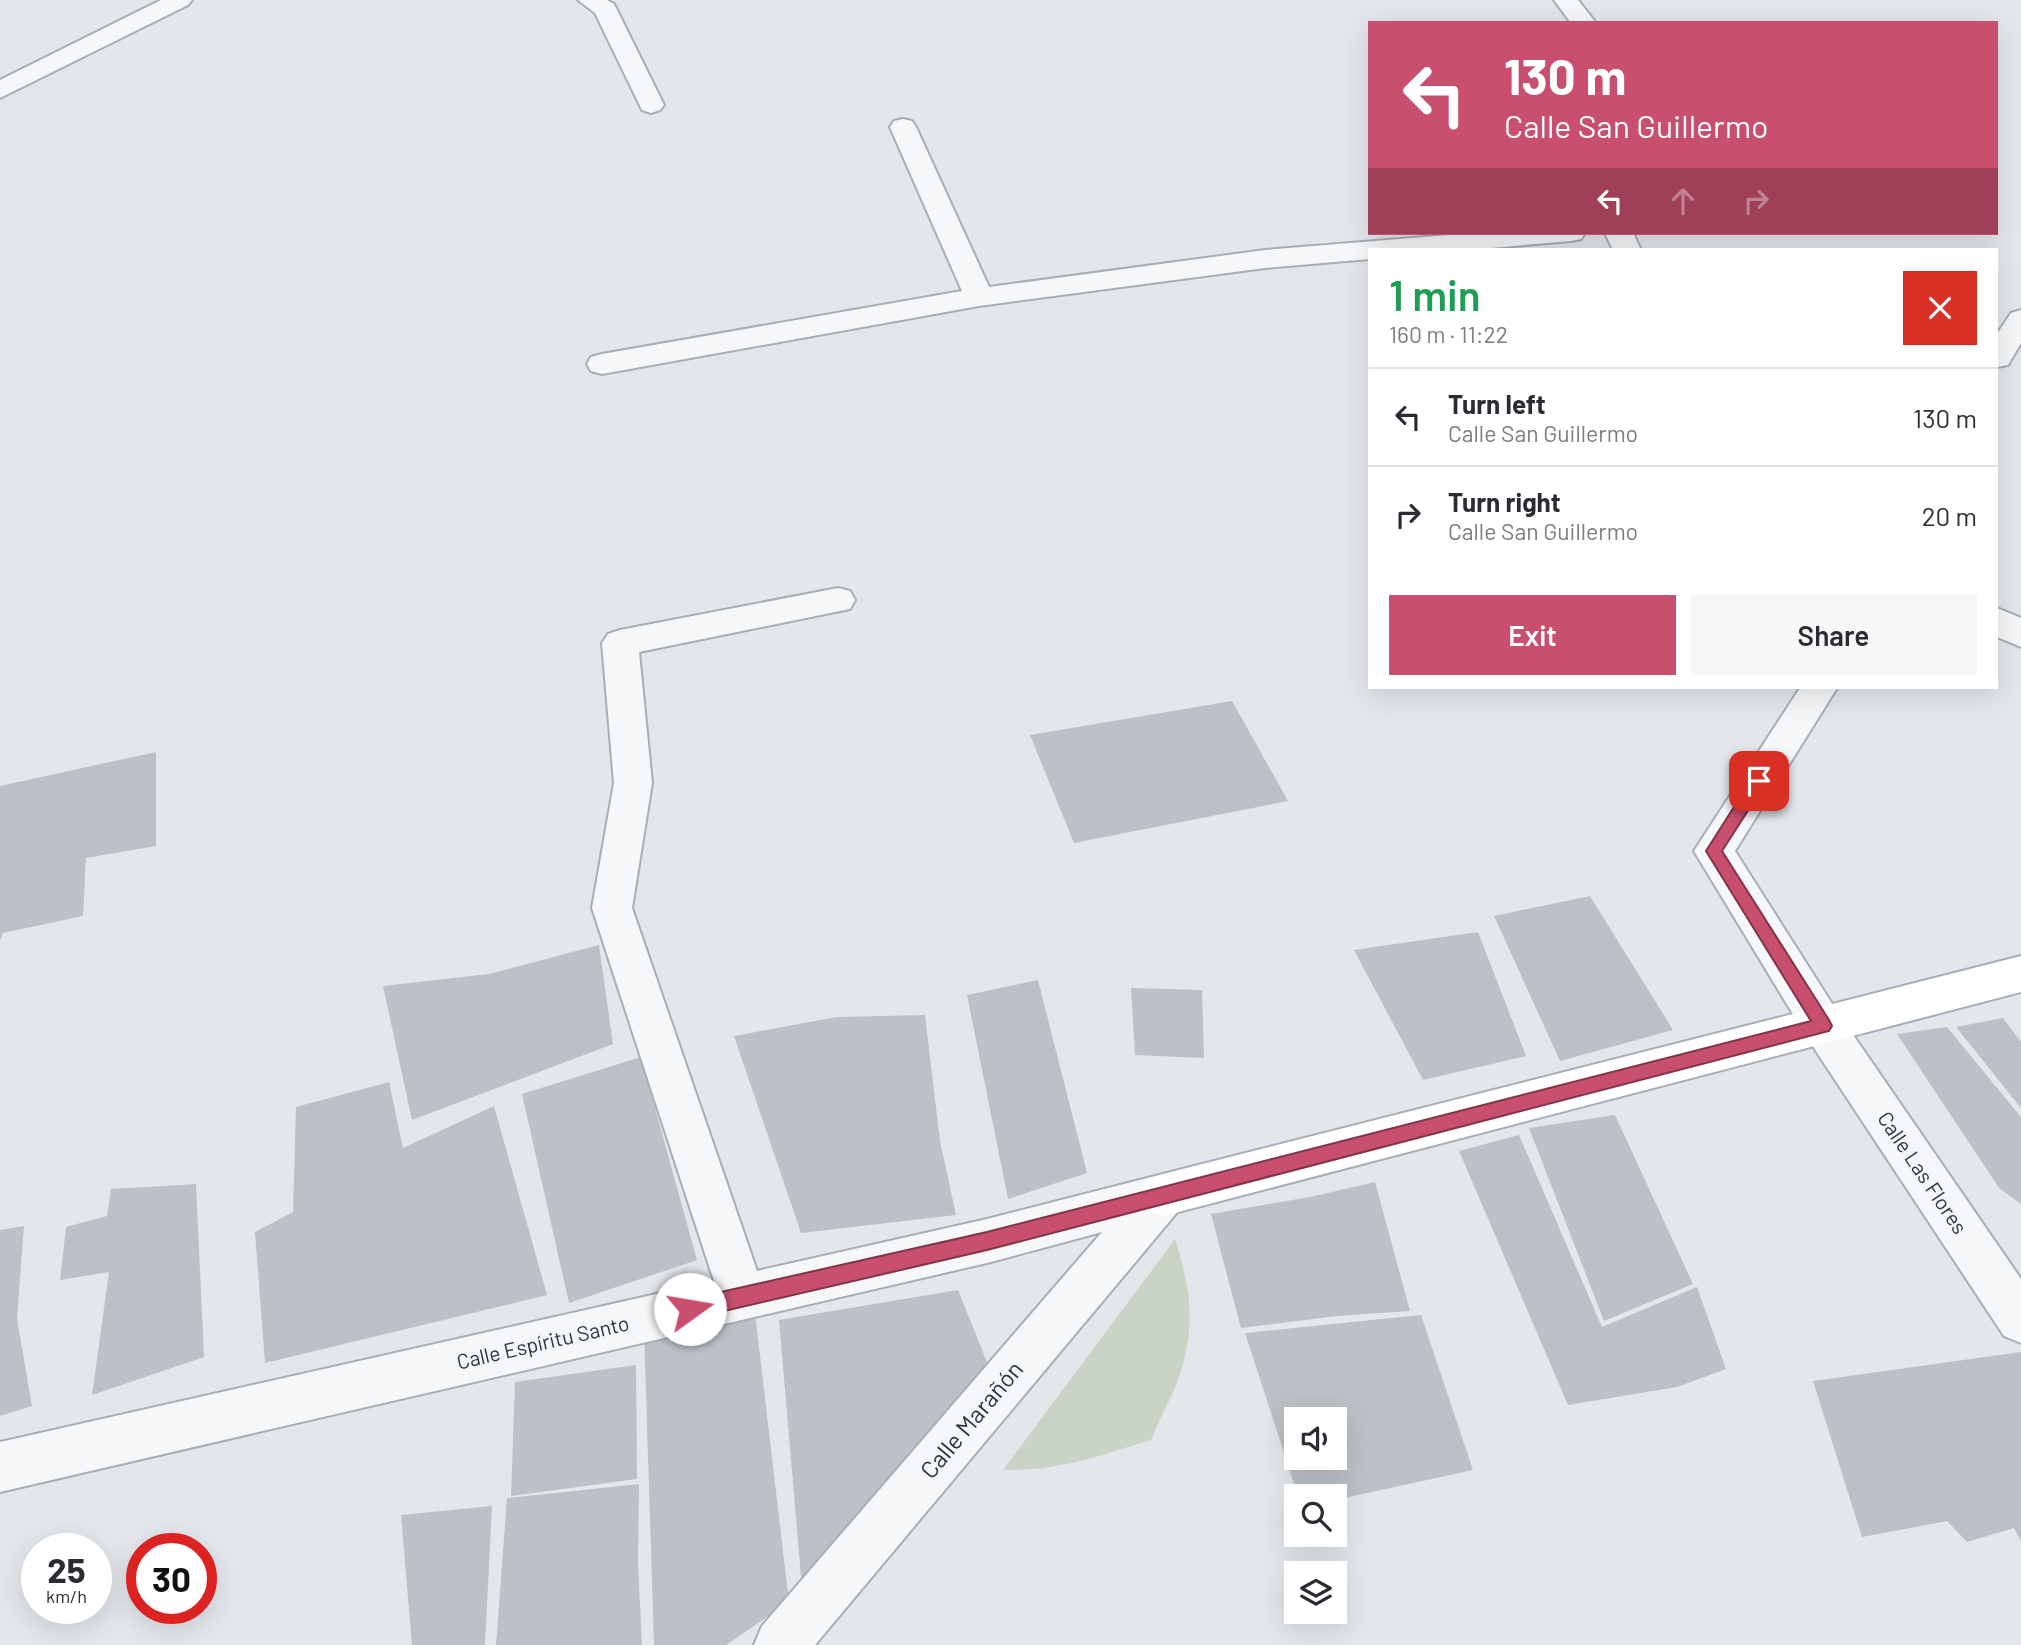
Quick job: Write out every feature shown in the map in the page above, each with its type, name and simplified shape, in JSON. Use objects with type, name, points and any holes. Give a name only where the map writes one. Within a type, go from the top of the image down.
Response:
[{"type":"street","points":[[0,90],[180,0]]},
{"type":"street","points":[[1566,0],[1582,21]]},
{"type":"street","points":[[606,4],[651,105]]},
{"type":"street","points":[[903,127],[979,297]]},
{"type":"street","points":[[1394,248],[1547,235]]},
{"type":"street","points":[[602,364],[979,297],[1265,259],[1368,250]]},
{"type":"street","points":[[1998,356],[2021,319]]},
{"type":"street","points":[[743,1297],[612,908],[633,783],[620,643],[838,600]]},
{"type":"street","points":[[1998,622],[2021,634]]},
{"type":"street","name":"Calle Las Flores","points":[[1818,689],[1714,851],[1823,1026],[2021,1320]]},
{"type":"street","name":"Calle Espíritu Santo","points":[[0,1467],[987,1241],[2021,974]]},
{"type":"street","name":"Calle Marañón","points":[[781,1645],[1163,1195]]},
{"type":"green space","points":[[1175,1239],[1187,1289],[1190,1321],[1186,1353],[1178,1380],[1151,1440],[1060,1465],[1003,1470]]},
{"type":"building","points":[[1232,701],[1288,801],[1074,843],[1030,735]]},
{"type":"building","points":[[156,752],[156,846],[86,858],[83,916],[3,933],[0,940],[0,786]]},
{"type":"building","points":[[1590,896],[1673,1030],[1560,1061],[1494,916]]},
{"type":"building","points":[[1478,932],[1526,1056],[1423,1080],[1354,950]]},
{"type":"building","points":[[599,945],[613,1044],[412,1120],[383,986],[489,974]]},
{"type":"building","points":[[1038,980],[1087,1173],[1008,1199],[967,995]]},
{"type":"building","points":[[1131,988],[1202,990],[1204,1058],[1135,1055]]},
{"type":"building","points":[[925,1015],[940,1141],[956,1215],[801,1233],[734,1036],[837,1017]]},
{"type":"building","points":[[2003,1018],[2021,1042],[2021,1108],[1956,1027]]},
{"type":"building","points":[[1947,1027],[2021,1117],[2021,1204],[1999,1188],[1897,1034]]},
{"type":"building","points":[[641,1057],[697,1260],[569,1303],[522,1094]]},
{"type":"building","points":[[389,1082],[403,1148],[494,1106],[547,1295],[265,1363],[255,1232],[293,1212],[296,1107]]},
{"type":"building","points":[[1615,1115],[1693,1284],[1604,1321],[1529,1128]]},
{"type":"building","points":[[1519,1135],[1602,1327],[1697,1287],[1726,1369],[1677,1387],[1568,1405],[1459,1151]]},
{"type":"building","points":[[1375,1182],[1410,1311],[1337,1316],[1241,1328],[1211,1214],[1310,1197]]},
{"type":"building","points":[[196,1184],[204,1357],[92,1395],[109,1272],[60,1280],[66,1227],[107,1216],[111,1189]]},
{"type":"building","points":[[24,1226],[17,1319],[32,1406],[0,1416],[0,1230]]},
{"type":"building","points":[[958,1290],[991,1372],[802,1588],[779,1320]]},
{"type":"building","points":[[755,1313],[789,1602],[726,1645],[654,1645],[644,1330]]},
{"type":"building","points":[[1421,1315],[1473,1470],[1347,1497],[1347,1484],[1294,1484],[1290,1470],[1347,1470],[1347,1407],[1284,1407],[1284,1453],[1245,1333]]},
{"type":"building","points":[[2021,1352],[2021,1541],[2014,1528],[1967,1542],[1947,1521],[1862,1537],[1813,1381]]},
{"type":"building","points":[[636,1365],[637,1479],[511,1496],[515,1382]]},
{"type":"building","points":[[639,1484],[638,1564],[642,1645],[496,1645],[507,1498]]},
{"type":"building","points":[[492,1506],[485,1645],[412,1645],[401,1515]]},
{"type":"route","points":[[690,1309],[987,1241],[1823,1026],[1714,851],[1759,781]]}]
